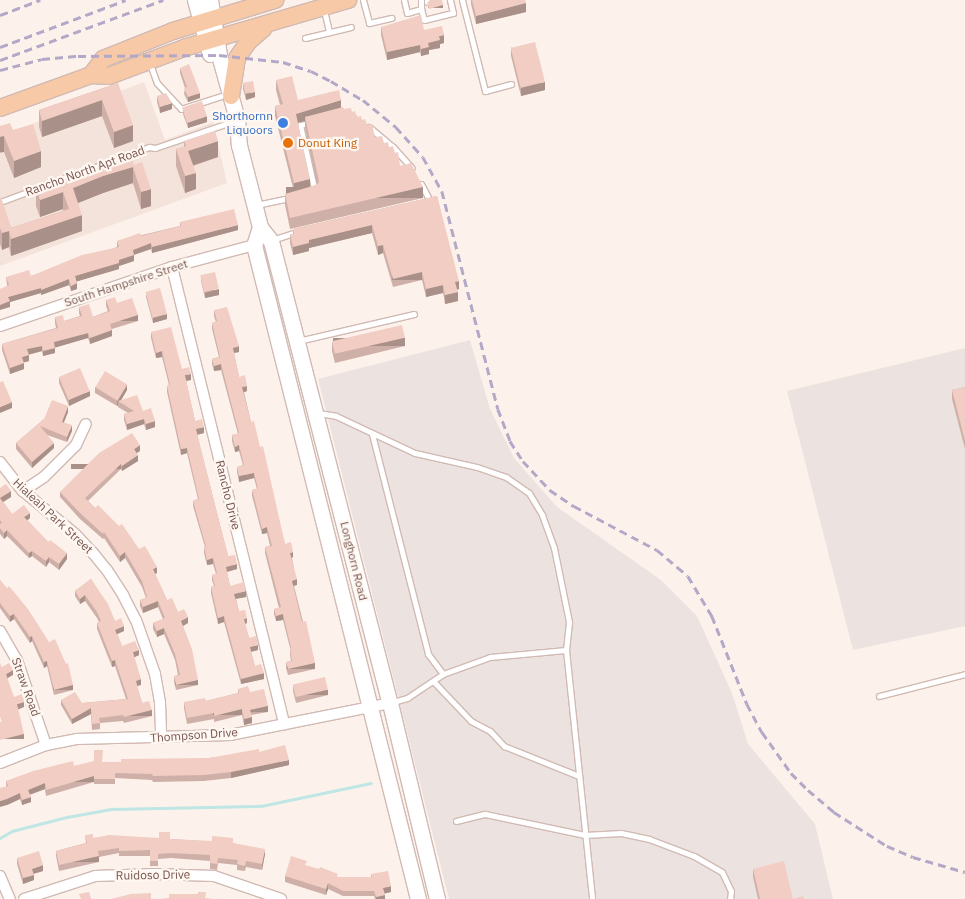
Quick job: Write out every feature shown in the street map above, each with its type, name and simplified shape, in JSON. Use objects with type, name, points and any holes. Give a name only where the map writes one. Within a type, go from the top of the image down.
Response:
[{"type":"main road","points":[[195,0],[207,20]]},
{"type":"main road","points":[[207,20],[210,0]]},
{"type":"main road","points":[[91,75],[103,59],[207,20],[275,0]]},
{"type":"main road","points":[[0,108],[91,75],[109,76],[149,61],[348,0]]},
{"type":"main road","name":"Longhorn Road","points":[[207,20],[226,96],[228,123],[239,145]]},
{"type":"main road","points":[[226,96],[234,66],[242,50],[255,35],[275,22]]},
{"type":"main road","name":"Longhorn Road","points":[[226,96],[237,119],[239,145],[260,227],[271,240],[298,341],[390,703],[436,899]]},
{"type":"main road","points":[[254,246],[260,227]]},
{"type":"main road","name":"Longhorn Road","points":[[254,246],[281,346],[418,899]]},
{"type":"main road","points":[[281,346],[298,341]]},
{"type":"street","name":"South Hampshire Street","points":[[0,326],[172,267],[254,246]]},
{"type":"street","name":"Rancho Drive","points":[[172,267],[284,724]]},
{"type":"street","points":[[23,491],[44,477],[76,445],[86,424]]},
{"type":"street","name":"Hialeah Park Street","points":[[0,462],[23,491],[75,534],[93,553],[107,570],[123,595],[139,628],[155,674],[160,703],[162,738]]},
{"type":"street","name":"Straw Road","points":[[0,632],[17,660],[46,744]]},
{"type":"street","name":"Thompson Drive","points":[[0,763],[46,744],[76,739],[230,735],[390,703]]},
{"type":"street","name":"Ruidoso Drive","points":[[24,899],[95,876],[155,874],[214,876],[281,899]]},
{"type":"street","points":[[0,876],[10,899]]},
{"type":"lane","points":[[363,0],[369,23],[390,18]]},
{"type":"lane","points":[[404,0],[407,13],[421,9]]},
{"type":"lane","points":[[421,0],[424,20],[453,13],[450,0]]},
{"type":"lane","points":[[462,0],[485,91],[511,84]]},
{"type":"lane","points":[[323,7],[329,32]]},
{"type":"lane","points":[[439,9],[441,16]]},
{"type":"lane","points":[[430,12],[431,18]]},
{"type":"lane","points":[[305,38],[351,27]]},
{"type":"lane","points":[[149,61],[157,82],[181,109],[226,96]]},
{"type":"lane","points":[[305,194],[315,192],[300,125],[317,121]]},
{"type":"lane","name":"Rancho North Apt Road","points":[[0,202],[138,150],[149,147],[155,148],[228,123]]},
{"type":"lane","points":[[365,124],[393,147],[413,169],[430,201],[420,203]]},
{"type":"lane","points":[[255,206],[296,196]]},
{"type":"lane","points":[[271,240],[307,230]]},
{"type":"lane","points":[[298,341],[414,314]]},
{"type":"lane","points":[[316,413],[336,416],[415,453],[477,467],[506,478],[529,492],[542,515],[554,548],[569,622],[566,650],[592,899]]},
{"type":"lane","points":[[372,434],[428,654],[443,674]]},
{"type":"lane","points":[[390,703],[407,698],[443,674],[490,657],[566,650]]},
{"type":"lane","points":[[879,696],[965,674]]},
{"type":"lane","points":[[433,681],[471,721],[490,731],[504,746],[579,776]]},
{"type":"lane","points":[[456,821],[485,814],[585,835],[620,833],[649,839],[694,856],[722,872],[730,891],[730,899]]},
{"type":"shaded area","points":[[144,82],[165,140],[213,122],[227,183],[0,266],[0,136]]},
{"type":"shaded area","points":[[470,340],[490,409],[514,458],[557,507],[661,580],[697,616],[732,693],[748,744],[815,824],[833,899],[449,899],[318,379]]},
{"type":"shaded area","points":[[965,348],[965,626],[853,650],[787,391]]},
{"type":"building","points":[[430,0],[442,0],[443,5],[429,9],[427,3]]},
{"type":"building","points":[[472,0],[525,0],[526,3],[476,16]]},
{"type":"building","points":[[421,15],[424,30],[442,26],[444,35],[439,36],[440,40],[428,43],[429,47],[421,49],[420,45],[387,52],[381,27]]},
{"type":"building","points":[[535,42],[545,82],[521,88],[511,48]]},
{"type":"building","points":[[189,64],[200,93],[188,97],[184,88],[187,87],[180,68]]},
{"type":"building","points":[[292,76],[298,100],[339,90],[341,100],[296,114],[310,179],[294,183],[275,106],[283,104],[276,80]]},
{"type":"building","points":[[253,81],[255,92],[245,94],[243,83]]},
{"type":"building","points":[[118,83],[133,125],[114,132],[102,100],[42,121],[39,110]]},
{"type":"building","points":[[166,93],[172,103],[160,107],[157,96]]},
{"type":"building","points":[[202,101],[207,116],[187,123],[182,107]]},
{"type":"building","points":[[343,107],[344,109],[351,108],[352,112],[355,111],[357,117],[361,116],[362,120],[365,119],[367,125],[372,124],[375,137],[382,136],[384,143],[388,142],[389,147],[393,146],[395,153],[398,152],[400,166],[411,163],[423,187],[290,218],[285,194],[316,185],[319,182],[305,117]]},
{"type":"building","points":[[10,123],[13,130],[33,124],[41,151],[14,161],[4,136],[0,137],[0,126]]},
{"type":"building","points":[[215,131],[218,141],[188,151],[196,173],[185,176],[176,149],[186,146],[184,141]]},
{"type":"building","points":[[131,156],[134,165],[142,162],[151,189],[141,192],[133,167],[73,188],[82,215],[11,239],[9,231],[2,233],[0,228],[1,197],[11,228],[69,209],[63,192],[40,200],[36,189]]},
{"type":"building","points":[[437,196],[459,281],[455,282],[458,292],[445,295],[443,285],[426,289],[422,272],[393,279],[383,245],[378,246],[372,225],[309,240],[309,243],[293,247],[290,234],[294,234],[293,229]]},
{"type":"building","points":[[234,209],[238,225],[152,247],[151,243],[133,250],[134,255],[119,260],[119,263],[75,276],[77,283],[71,286],[69,279],[41,290],[41,288],[8,297],[10,301],[0,305],[0,289],[9,285],[6,277],[29,270],[31,276],[82,255],[119,247],[117,241],[140,233],[141,236],[181,226],[180,222]]},
{"type":"building","points":[[215,272],[219,289],[204,292],[200,275]]},
{"type":"building","points":[[160,288],[167,314],[152,318],[146,292]]},
{"type":"building","points":[[115,297],[117,303],[132,298],[138,315],[110,324],[112,330],[90,338],[88,333],[54,342],[55,348],[43,351],[42,346],[27,349],[29,355],[22,357],[24,363],[10,368],[2,344],[58,328],[55,317],[63,315],[64,321],[82,316],[79,307],[89,304],[93,317],[110,311],[106,300]]},
{"type":"building","points":[[227,307],[239,346],[233,348],[239,377],[245,375],[247,386],[242,387],[251,422],[254,421],[260,447],[263,446],[285,544],[291,542],[293,552],[290,553],[297,579],[292,581],[302,622],[306,621],[315,663],[288,669],[286,662],[292,661],[291,648],[283,614],[276,616],[274,609],[281,607],[265,547],[272,546],[267,527],[262,529],[252,490],[258,489],[254,473],[239,476],[237,467],[244,465],[239,445],[235,447],[232,435],[239,433],[221,364],[214,366],[212,359],[220,357],[212,323],[217,321],[214,310]]},
{"type":"building","points":[[402,325],[405,338],[335,354],[332,341]]},
{"type":"building","points":[[171,327],[182,369],[189,367],[191,374],[185,375],[195,421],[202,419],[204,427],[196,429],[228,556],[235,555],[237,564],[226,567],[230,586],[244,582],[246,591],[234,594],[239,611],[245,610],[247,618],[244,619],[249,638],[256,636],[258,645],[250,647],[255,666],[261,664],[264,673],[241,679],[224,616],[218,618],[211,587],[215,586],[212,575],[217,573],[213,558],[207,560],[204,547],[206,547],[193,501],[199,499],[187,448],[181,449],[167,386],[170,385],[162,351],[156,353],[151,332]]},
{"type":"building","points":[[80,368],[90,391],[69,400],[59,377]]},
{"type":"building","points":[[105,371],[127,384],[118,401],[95,387]]},
{"type":"building","points":[[3,381],[12,402],[0,407],[0,382]]},
{"type":"building","points":[[965,387],[965,441],[952,390]]},
{"type":"building","points":[[137,395],[143,411],[151,408],[155,421],[146,424],[144,419],[127,424],[124,414],[134,411],[118,401]]},
{"type":"building","points":[[52,400],[68,406],[62,422],[72,425],[67,437],[40,426],[54,443],[32,462],[16,443],[44,419]]},
{"type":"building","points":[[132,433],[140,445],[134,449],[138,455],[122,466],[121,464],[85,498],[95,508],[98,505],[119,526],[122,524],[139,549],[145,546],[157,567],[153,569],[167,600],[172,598],[178,612],[184,609],[188,617],[181,621],[192,649],[198,680],[176,685],[174,676],[180,675],[175,654],[164,628],[157,631],[153,623],[165,618],[158,601],[143,607],[140,600],[147,597],[142,581],[125,552],[120,556],[104,532],[103,534],[60,492],[99,453]]},
{"type":"building","points":[[6,484],[11,491],[0,498],[0,488]]},
{"type":"building","points":[[0,498],[12,514],[24,505],[30,513],[24,517],[48,542],[50,540],[67,553],[59,564],[49,557],[46,561],[32,551],[29,553],[7,530],[4,533],[0,528],[2,523],[0,520]]},
{"type":"building","points":[[91,579],[108,604],[115,621],[121,618],[124,626],[115,630],[122,646],[135,641],[139,650],[133,652],[141,679],[136,681],[142,703],[149,701],[152,710],[124,717],[123,715],[99,718],[100,723],[92,724],[91,708],[72,719],[61,700],[75,692],[82,703],[128,699],[115,660],[112,661],[97,623],[101,621],[97,612],[85,595],[80,599],[75,591]]},
{"type":"building","points":[[0,580],[7,588],[9,586],[28,609],[49,642],[55,639],[66,664],[68,663],[73,685],[54,690],[47,661],[44,662],[32,636],[30,637],[14,614],[10,616],[0,603]]},
{"type":"building","points":[[0,663],[2,667],[9,663],[13,670],[6,674],[14,697],[22,694],[24,702],[17,704],[24,734],[0,740],[0,722],[2,722],[0,717]]},
{"type":"building","points":[[325,677],[328,690],[296,697],[293,684]]},
{"type":"building","points":[[248,686],[250,692],[264,689],[268,706],[250,710],[252,717],[244,719],[242,709],[214,716],[214,713],[187,718],[184,702],[205,698],[206,701],[239,693],[238,689]]},
{"type":"building","points":[[285,745],[289,760],[231,772],[204,775],[153,776],[152,774],[115,773],[115,779],[94,779],[94,776],[46,790],[45,783],[28,790],[31,797],[22,800],[20,793],[0,801],[0,788],[8,786],[6,781],[33,771],[73,761],[74,766],[94,761],[94,750],[103,750],[102,762],[121,762],[121,759],[209,758],[259,749],[259,752]]},
{"type":"building","points":[[159,832],[170,832],[170,839],[212,841],[212,836],[233,838],[233,843],[265,849],[262,864],[246,861],[245,866],[237,864],[238,860],[218,858],[217,864],[210,863],[210,855],[171,853],[158,854],[158,861],[150,861],[150,850],[119,851],[119,848],[98,851],[99,856],[59,865],[56,851],[87,843],[85,835],[93,834],[93,838],[109,835],[159,838]]},
{"type":"building","points":[[39,851],[43,865],[32,869],[34,875],[23,878],[17,858]]},
{"type":"building","points":[[291,856],[307,861],[305,865],[319,869],[320,867],[338,874],[336,877],[372,877],[371,874],[388,871],[391,886],[383,888],[385,895],[376,897],[374,891],[343,891],[328,883],[326,889],[285,876]]},
{"type":"building","points":[[784,861],[793,899],[760,899],[753,869]]},
{"type":"building","points":[[89,892],[91,899],[81,899],[79,894]]},
{"type":"building","points":[[198,892],[206,892],[205,898],[213,899],[158,899],[169,898],[169,894],[198,894]]},
{"type":"building","points":[[151,893],[151,899],[111,899],[131,894]]},
{"type":"building","points":[[803,896],[804,899],[793,899]]},
{"type":"waterway","points":[[0,838],[12,831],[67,817],[112,809],[261,806],[371,783]]},
{"type":"railway","points":[[0,15],[40,0]]},
{"type":"railway","points":[[0,47],[126,0]]},
{"type":"railway","points":[[0,60],[163,0]]},
{"type":"railway","points":[[0,70],[42,59],[78,56],[219,55],[283,62],[311,71],[331,81],[363,100],[396,127],[423,157],[442,191],[498,409],[510,441],[523,461],[550,490],[574,506],[657,550],[688,576],[712,616],[747,704],[762,732],[791,773],[808,790],[834,812],[887,846],[913,857],[965,872]]},
{"type":"place","name":"Shorthornn Liquoors","points":[[283,123]]},
{"type":"place","name":"Donut King","points":[[288,143]]}]
